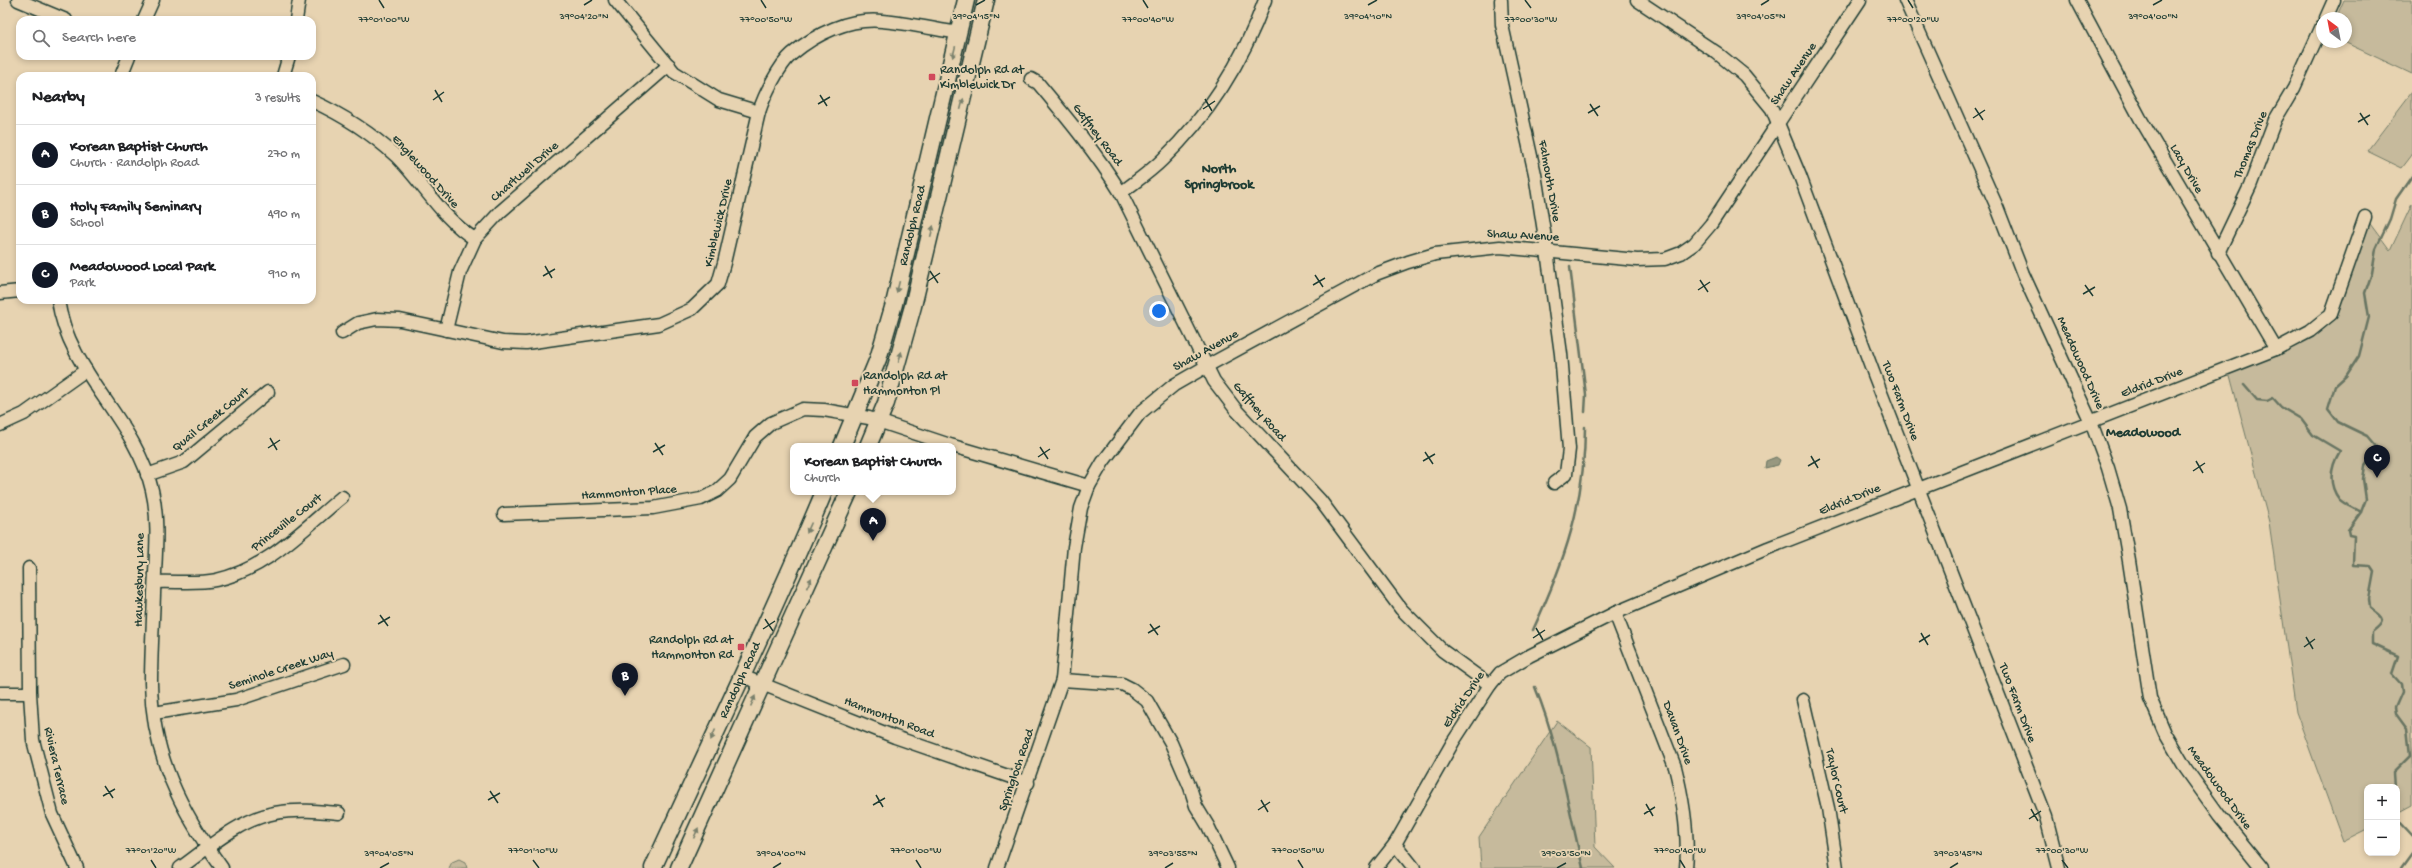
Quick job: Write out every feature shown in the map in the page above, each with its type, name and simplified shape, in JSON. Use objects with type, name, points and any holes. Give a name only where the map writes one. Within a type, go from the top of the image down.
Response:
[{"type":"main road","name":"Randolph Road","points":[[843,443],[878,359],[894,304],[966,0]]},
{"type":"main road","name":"Randolph Road","points":[[869,443],[886,403],[913,306],[986,0]]},
{"type":"main road","name":"Randolph Road","points":[[653,868],[742,676],[823,495]]},
{"type":"main road","name":"Randolph Road","points":[[679,868],[760,684],[848,495]]},
{"type":"street","points":[[18,0],[56,16]]},
{"type":"street","points":[[146,16],[153,0]]},
{"type":"street","points":[[297,16],[299,0]]},
{"type":"street","points":[[615,0],[674,72],[708,95],[759,112]]},
{"type":"street","points":[[1121,193],[1162,160],[1213,103],[1237,65],[1253,32],[1265,0]]},
{"type":"street","name":"Falmouth Drive","points":[[1501,0],[1502,24],[1535,174],[1561,354],[1569,449],[1566,474],[1554,483]]},
{"type":"street","name":"Two Farm Drive","points":[[1637,0],[1717,54],[1744,75],[1772,109],[1800,176],[2046,817],[2059,868]]},
{"type":"street","name":"Shaw Avenue","points":[[1062,680],[1074,547],[1081,508],[1089,486],[1102,462],[1140,413],[1174,385],[1376,274],[1435,254],[1481,248],[1547,251],[1636,260],[1665,259],[1681,253],[1694,244],[1710,224],[1860,0]]},
{"type":"street","name":"Meadowood Drive","points":[[1905,0],[1998,207],[2023,274],[2091,422],[2108,468],[2120,509],[2150,698],[2165,733],[2186,768],[2219,815],[2262,868]]},
{"type":"street","name":"Lacy Drive","points":[[2077,0],[2140,118],[2218,253],[2276,349]]},
{"type":"street","points":[[2329,12],[2334,0]]},
{"type":"street","name":"Kimblewick Drive","points":[[342,333],[358,323],[377,319],[400,320],[503,342],[547,341],[659,324],[692,309],[718,284],[759,112],[765,93],[791,55],[832,28],[861,22],[881,20],[958,33]]},
{"type":"street","name":"Thomas Drive","points":[[2218,253],[2250,186],[2275,120],[2294,88],[2316,39]]},
{"type":"street","points":[[122,72],[127,60]]},
{"type":"street","points":[[284,72],[288,60]]},
{"type":"street","name":"Chartwell Drive","points":[[446,330],[460,272],[475,239],[500,212],[669,65]]},
{"type":"street","name":"Gaffney Road","points":[[1032,80],[1038,83],[1076,129],[1103,164],[1121,193],[1214,381],[1237,411],[1320,500],[1401,609],[1443,651],[1490,685]]},
{"type":"street","name":"Englewood Drive","points":[[316,103],[330,109],[366,131],[396,157],[458,229],[475,239]]},
{"type":"street","name":"Eldrid Drive","points":[[1376,868],[1395,844],[1453,742],[1490,685],[1500,673],[1529,656],[1615,613],[1768,548],[2276,349],[2310,331],[2331,314],[2365,217]]},
{"type":"street","points":[[0,293],[16,291]]},
{"type":"street","name":"Hawkesbury Lane","points":[[59,304],[65,330],[86,370],[122,422],[147,475],[152,491],[156,519],[151,684],[160,750],[172,787],[190,821],[222,868]]},
{"type":"street","points":[[0,425],[24,414],[86,370]]},
{"type":"street","name":"Quail Creek Court","points":[[147,475],[184,462],[268,392]]},
{"type":"street","name":"Hammonton Place","points":[[504,514],[653,508],[701,500],[717,491],[730,479],[755,437],[771,423],[803,409],[878,421],[944,443]]},
{"type":"street","name":"Hammonton Place","points":[[956,447],[1089,486]]},
{"type":"street","name":"Princeville Court","points":[[155,582],[215,580],[247,570],[272,556],[342,497]]},
{"type":"street","name":"Riviera Terrace","points":[[29,568],[30,693],[33,740],[52,814],[77,868]]},
{"type":"street","name":"Davan Drive","points":[[1615,613],[1675,767],[1682,792],[1687,856],[1686,868]]},
{"type":"street","name":"Seminole Creek Way","points":[[154,713],[236,700],[344,664]]},
{"type":"street","name":"Hammonton Road","points":[[742,676],[895,737],[1028,783]]},
{"type":"street","points":[[1062,680],[1122,684],[1132,689],[1147,701],[1171,743],[1190,787],[1196,806],[1208,826],[1228,868]]},
{"type":"street","name":"Springloch Road","points":[[997,868],[1028,783],[1062,680]]},
{"type":"street","points":[[0,693],[30,693]]},
{"type":"street","name":"Taylor Court","points":[[1803,700],[1828,808],[1837,868]]},
{"type":"street","points":[[180,868],[207,848],[246,823],[274,813],[305,810],[339,813]]},
{"type":"street","points":[[1395,844],[1414,868]]},
{"type":"shaded area","points":[[2344,0],[2412,0],[2412,74],[2352,46],[2352,12],[2339,12]]},
{"type":"shaded area","points":[[2412,92],[2412,155],[2402,168],[2367,151]]},
{"type":"shaded area","points":[[2412,204],[2412,806],[2400,812],[2400,784],[2364,784],[2364,830],[2343,841],[2296,712],[2269,522],[2228,368],[2331,314],[2365,217],[2390,251]]},
{"type":"shaded area","points":[[1776,457],[1780,460],[1778,465],[1765,468],[1766,461]]},
{"type":"shaded area","points":[[1557,721],[1591,747],[1595,847],[1615,868],[1481,868],[1479,837]]},
{"type":"shaded area","points":[[459,859],[465,862],[467,868],[449,868],[452,862]]},
{"type":"waterway","points":[[2394,784],[2393,773],[2410,756],[2407,729],[2396,714],[2395,708],[2402,692],[2401,684],[2392,674],[2398,656],[2372,644],[2372,632],[2382,622],[2381,617],[2370,608],[2369,599],[2374,572],[2370,566],[2353,565],[2354,536],[2349,535],[2348,530],[2361,512],[2366,499],[2363,479],[2365,466],[2378,449],[2367,436],[2338,422],[2328,409],[2335,386],[2346,376],[2359,356],[2369,317],[2365,293],[2372,273],[2376,249],[2390,219],[2396,199],[2412,176]]},
{"type":"waterway","points":[[1570,267],[1586,395],[1585,412]]},
{"type":"waterway","points":[[2244,385],[2257,400],[2267,401],[2273,398],[2281,407],[2301,419],[2313,435],[2340,451],[2334,463],[2332,475],[2335,493],[2341,501],[2361,512]]},
{"type":"waterway","points":[[1533,630],[1555,580],[1571,531],[1581,481],[1585,427]]},
{"type":"waterway","points":[[1535,687],[1551,731],[1583,868]]},
{"type":"waterway","points":[[2400,823],[2412,836]]},
{"type":"waterway","points":[[2401,868],[2412,853]]},
{"type":"place","name":"Randolph Rd at Kimblewick Dr","points":[[932,77]]},
{"type":"place","name":"Randolph Rd at Hammonton Pl","points":[[855,383]]},
{"type":"place","name":"Meadowood Local Park","points":[[2377,478]]},
{"type":"place","name":"Korean Baptist Church","points":[[873,541]]},
{"type":"place","name":"Randolph Rd at Hammonton Rd","points":[[741,647]]},
{"type":"place","name":"Holy Family Seminary","points":[[625,696]]},
{"type":"district","name":"North Springbrook","points":[[1219,178]]},
{"type":"district","name":"Meadowood","points":[[2143,433]]}]
